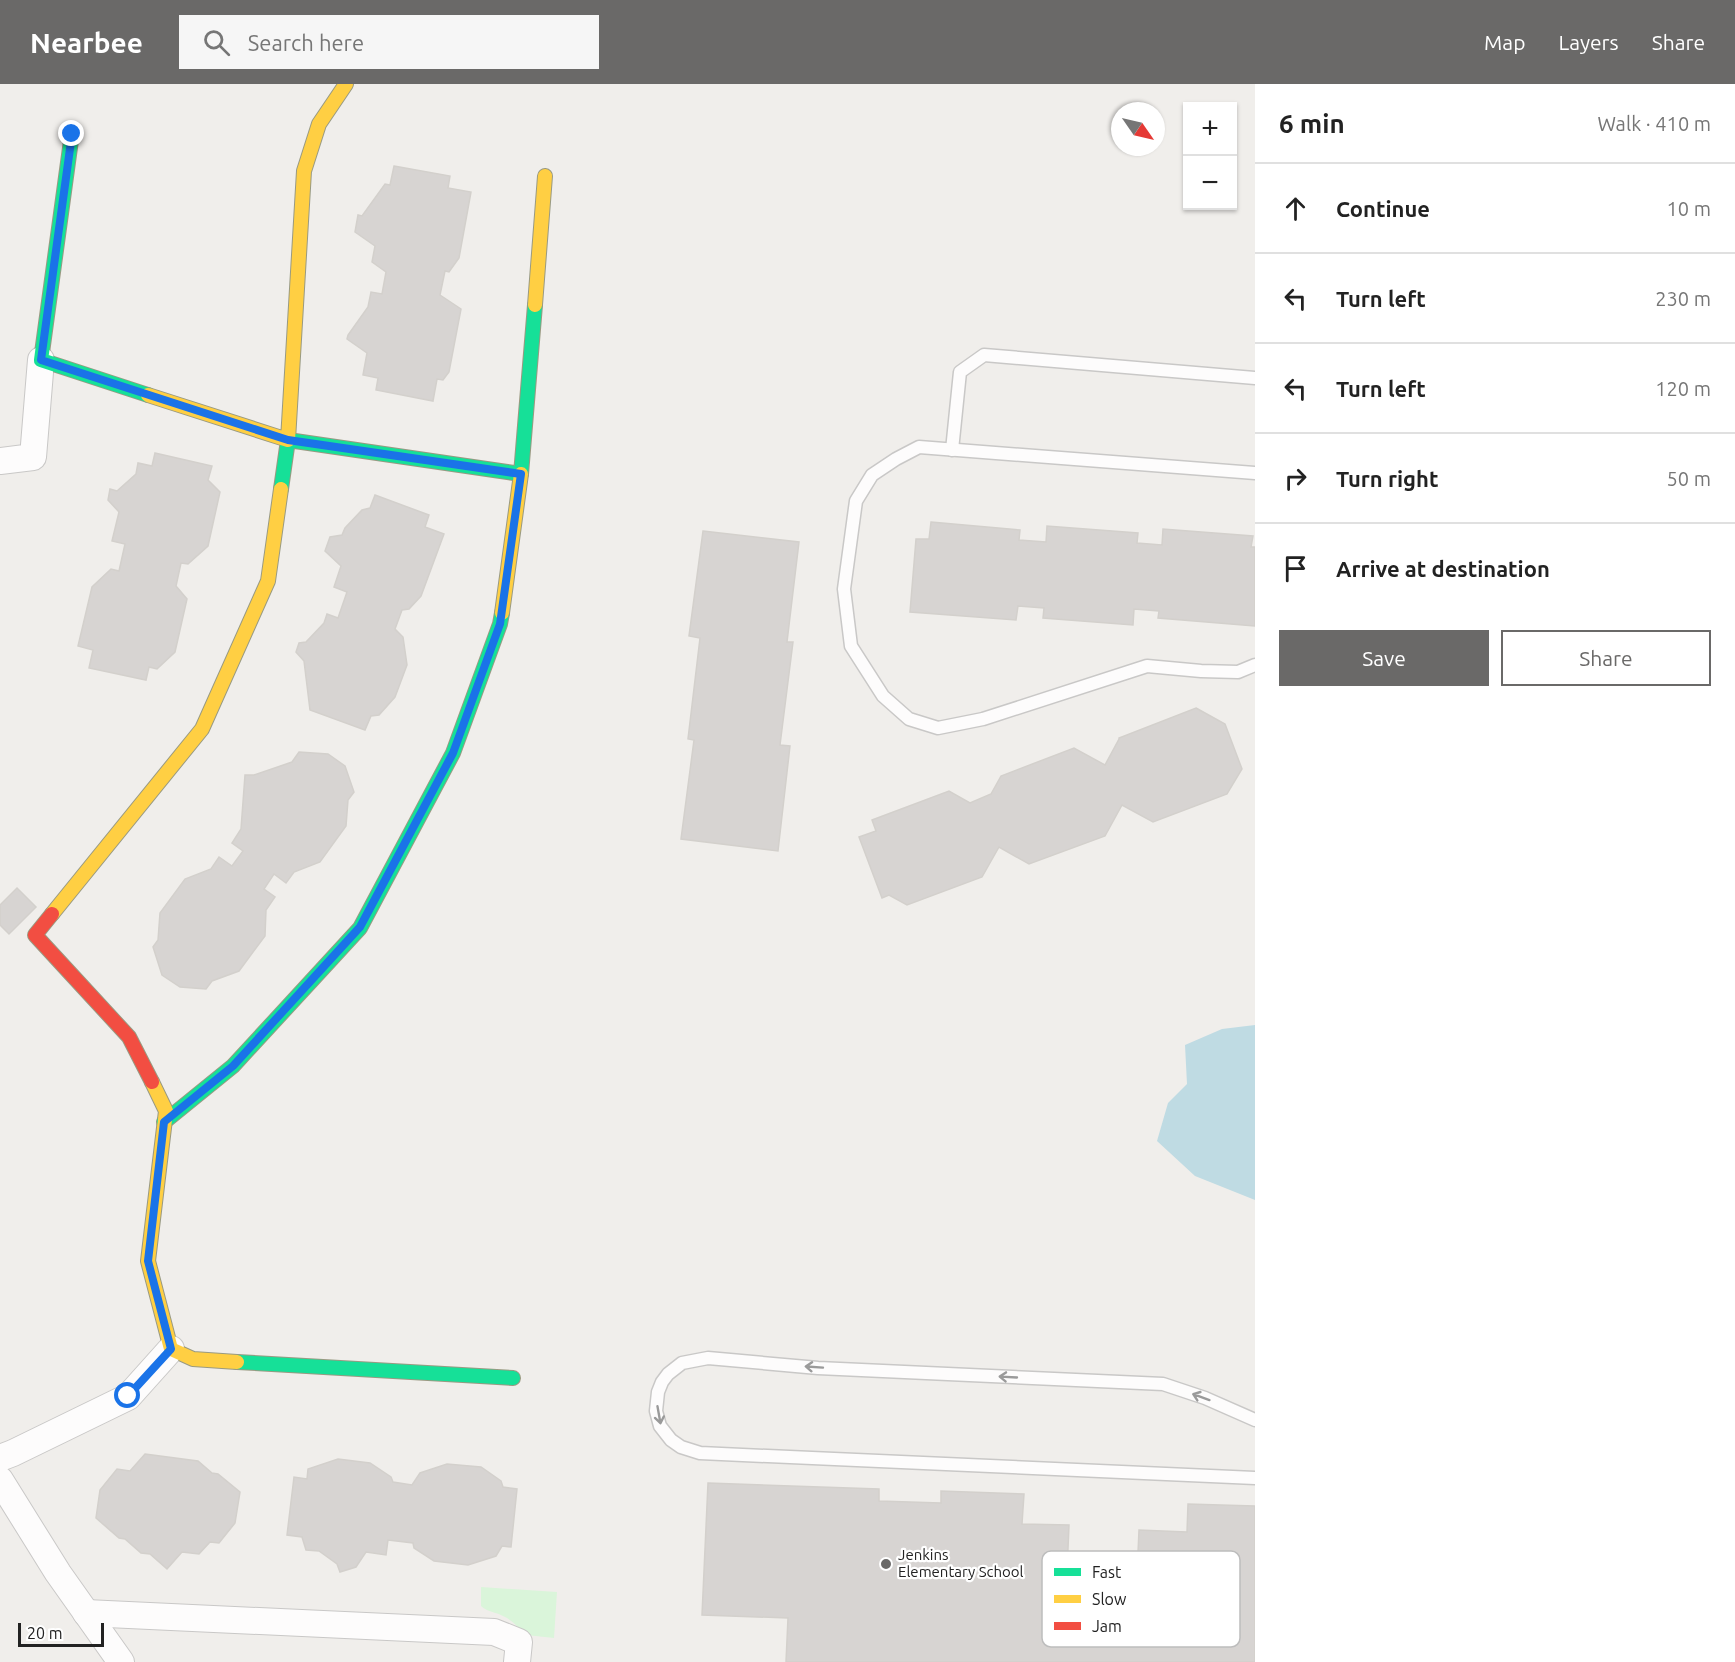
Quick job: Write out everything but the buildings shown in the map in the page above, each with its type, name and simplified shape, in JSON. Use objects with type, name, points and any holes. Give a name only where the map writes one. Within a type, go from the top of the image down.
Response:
[{"type":"street","points":[[171,1349],[148,1261],[165,1112],[129,1037],[35,935],[202,729],[268,581],[288,440],[304,171],[319,124],[346,84]]},
{"type":"street","points":[[0,460],[33,457],[41,360],[72,134]]},
{"type":"street","points":[[164,1122],[233,1066],[360,927],[453,753],[500,624],[521,474],[545,176]]},
{"type":"street","points":[[41,360],[288,440],[521,474]]},
{"type":"street","points":[[171,1349],[193,1359],[513,1378]]},
{"type":"street","points":[[0,1458],[128,1396],[171,1349]]},
{"type":"street","points":[[0,1480],[58,1573],[121,1662]]},
{"type":"street","points":[[86,1613],[494,1632],[519,1642],[517,1662]]},
{"type":"lane","points":[[952,450],[960,372],[984,355],[1255,378]]},
{"type":"lane","points":[[1255,473],[919,447],[872,475],[856,501],[844,589],[851,646],[883,696],[909,719],[938,728],[983,719],[1147,666],[1238,672],[1255,665]]},
{"type":"lane","points":[[1255,1420],[1205,1398],[1162,1384],[818,1368],[708,1358],[681,1363],[668,1374],[658,1392],[656,1411],[660,1426],[671,1440],[681,1447],[700,1453],[1255,1478]]},
{"type":"green space","points":[[481,1587],[557,1592],[554,1638],[526,1635],[506,1618],[483,1608],[481,1606]]},
{"type":"water","points":[[1255,1025],[1255,1200],[1195,1176],[1157,1141],[1168,1103],[1187,1084],[1185,1045],[1222,1029]]},
{"type":"traffic: fast","points":[[72,133],[41,360],[148,395]]},
{"type":"traffic: fast","points":[[281,489],[288,440],[521,474],[535,305]]},
{"type":"traffic: fast","points":[[164,1122],[233,1066],[360,928],[453,753],[502,613]]},
{"type":"traffic: fast","points":[[237,1362],[513,1378]]},
{"type":"traffic: slow","points":[[148,395],[288,440],[304,171],[319,124],[346,84]]},
{"type":"traffic: slow","points":[[535,305],[545,176]]},
{"type":"traffic: slow","points":[[502,613],[521,474]]},
{"type":"traffic: slow","points":[[52,914],[202,729],[268,581],[281,489]]},
{"type":"traffic: slow","points":[[152,1082],[166,1111],[148,1261],[171,1349],[193,1359],[237,1362]]},
{"type":"traffic: jam","points":[[52,914],[35,935],[129,1037],[152,1082]]},
{"type":"place","name":"Jenkins Elementary School","points":[[886,1564]]},
{"type":"route","points":[[72,134],[41,360],[288,440],[521,474],[500,624],[453,753],[360,927],[233,1066],[164,1122],[148,1261],[171,1349],[128,1396]]}]
